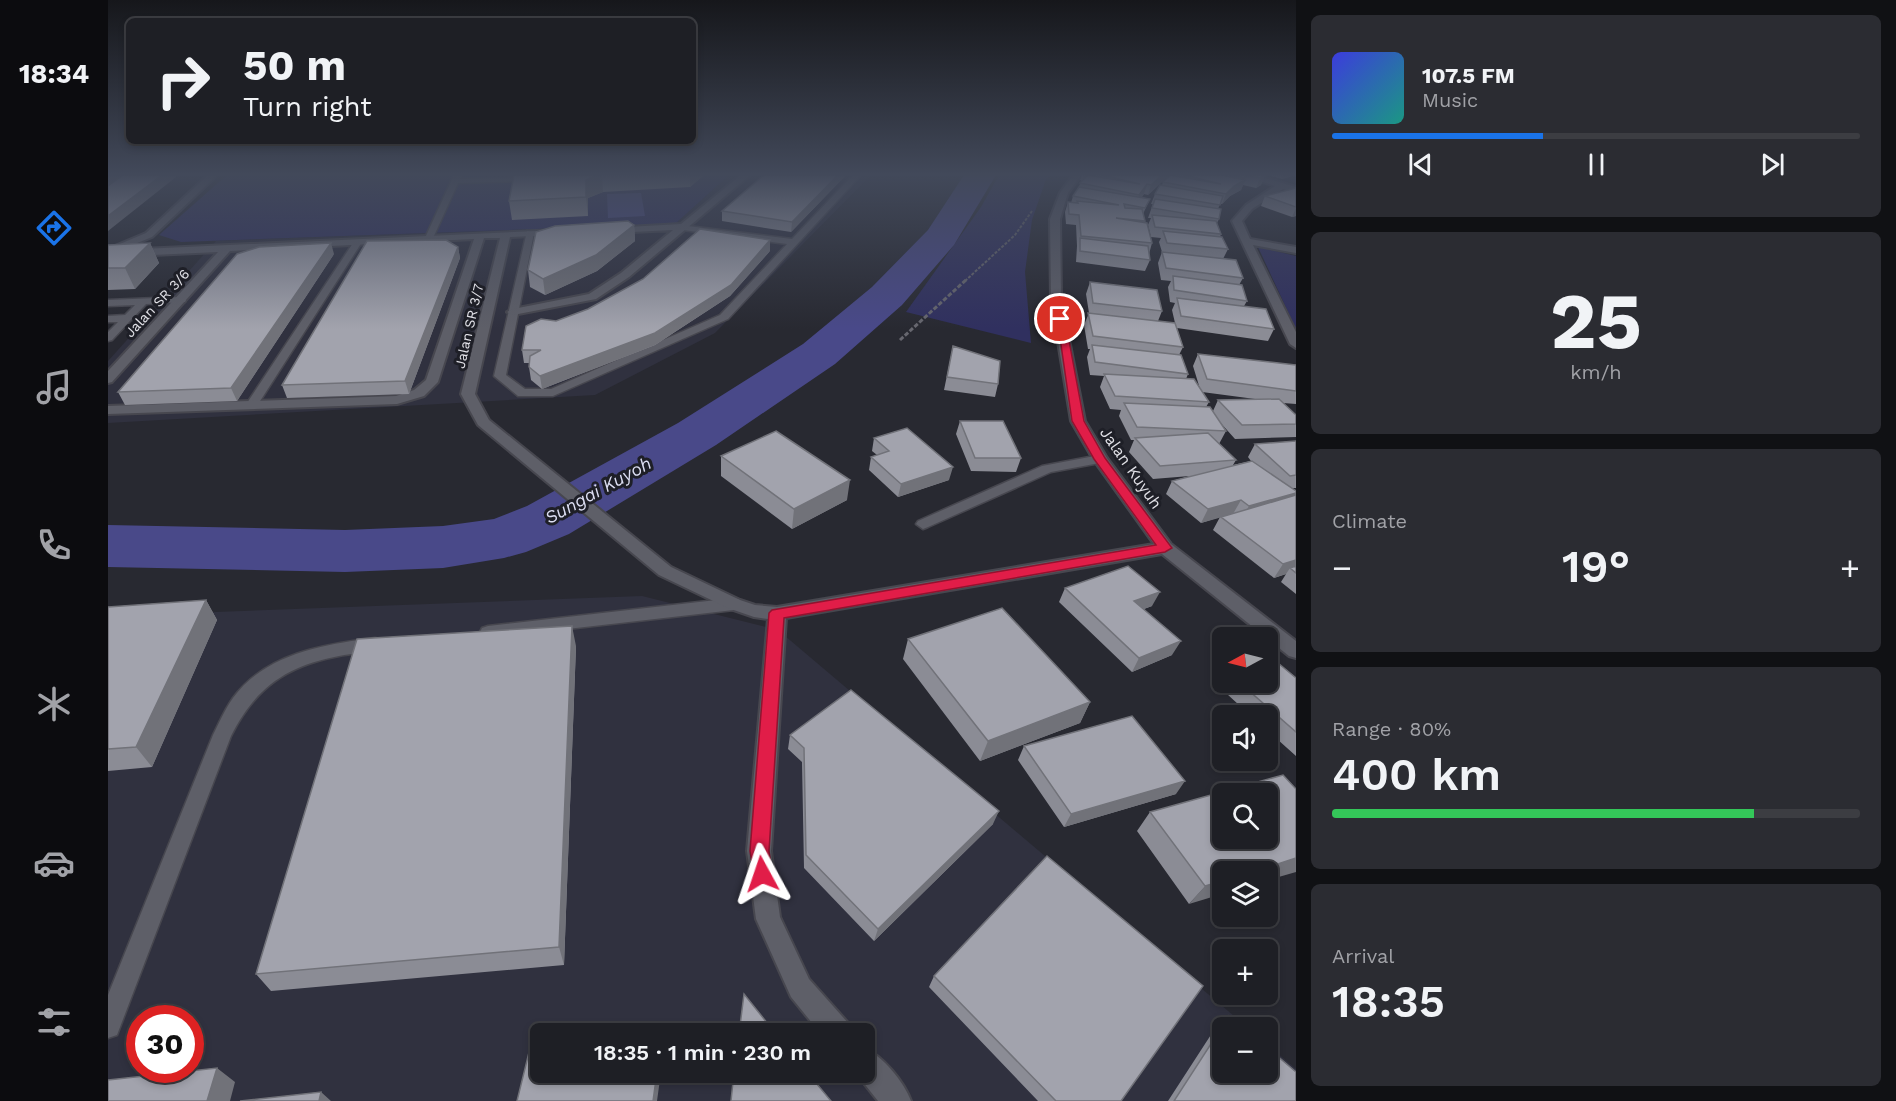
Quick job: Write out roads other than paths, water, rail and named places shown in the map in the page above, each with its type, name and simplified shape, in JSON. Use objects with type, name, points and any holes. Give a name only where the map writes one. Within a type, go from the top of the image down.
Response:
[{"type":"street","points":[[108,252],[149,235],[158,226]]},
{"type":"street","name":"Jalan Kuyuh","points":[[1055,226],[1056,299],[1078,421],[1100,459],[1165,548],[1296,651]]},
{"type":"street","points":[[1239,226],[1296,344]]},
{"type":"street","points":[[601,230],[683,227]]},
{"type":"street","points":[[513,312],[592,297],[625,275],[683,227]]},
{"type":"street","points":[[108,252],[566,232]]},
{"type":"street","name":"Jalan SR 3/7","points":[[506,234],[468,394],[483,422],[665,571],[734,603]]},
{"type":"street","points":[[149,235],[148,242],[171,251]]},
{"type":"street","points":[[108,410],[397,400],[419,393],[432,382],[480,236]]},
{"type":"street","points":[[1246,241],[1296,250]]},
{"type":"street","name":"Jalan SR 3/6","points":[[108,379],[227,248]]},
{"type":"street","points":[[734,603],[754,611],[777,613],[1165,548]]},
{"type":"street","points":[[777,613],[759,851],[768,919],[800,988],[830,1023]]},
{"type":"street","points":[[875,1075],[897,1101]]},
{"type":"lane","points":[[429,238],[434,226]]},
{"type":"lane","points":[[530,233],[500,376],[522,393],[554,392],[724,317],[807,226]]},
{"type":"lane","points":[[683,227],[792,242]]},
{"type":"lane","points":[[251,406],[358,242]]},
{"type":"lane","points":[[108,303],[181,300]]},
{"type":"lane","points":[[108,338],[143,302]]},
{"type":"lane","points":[[108,319],[126,318]]},
{"type":"lane","points":[[923,524],[1047,469],[1100,459]]},
{"type":"lane","points":[[471,634],[734,603]]},
{"type":"lane","points":[[108,1026],[222,735],[241,701],[270,674],[305,657],[342,648],[389,643]]},
{"type":"waterway","name":"Sungai Kuyoh","points":[[108,546],[345,551],[443,547],[504,538],[548,520],[697,434],[819,354],[887,296],[941,237],[948,226]]}]
